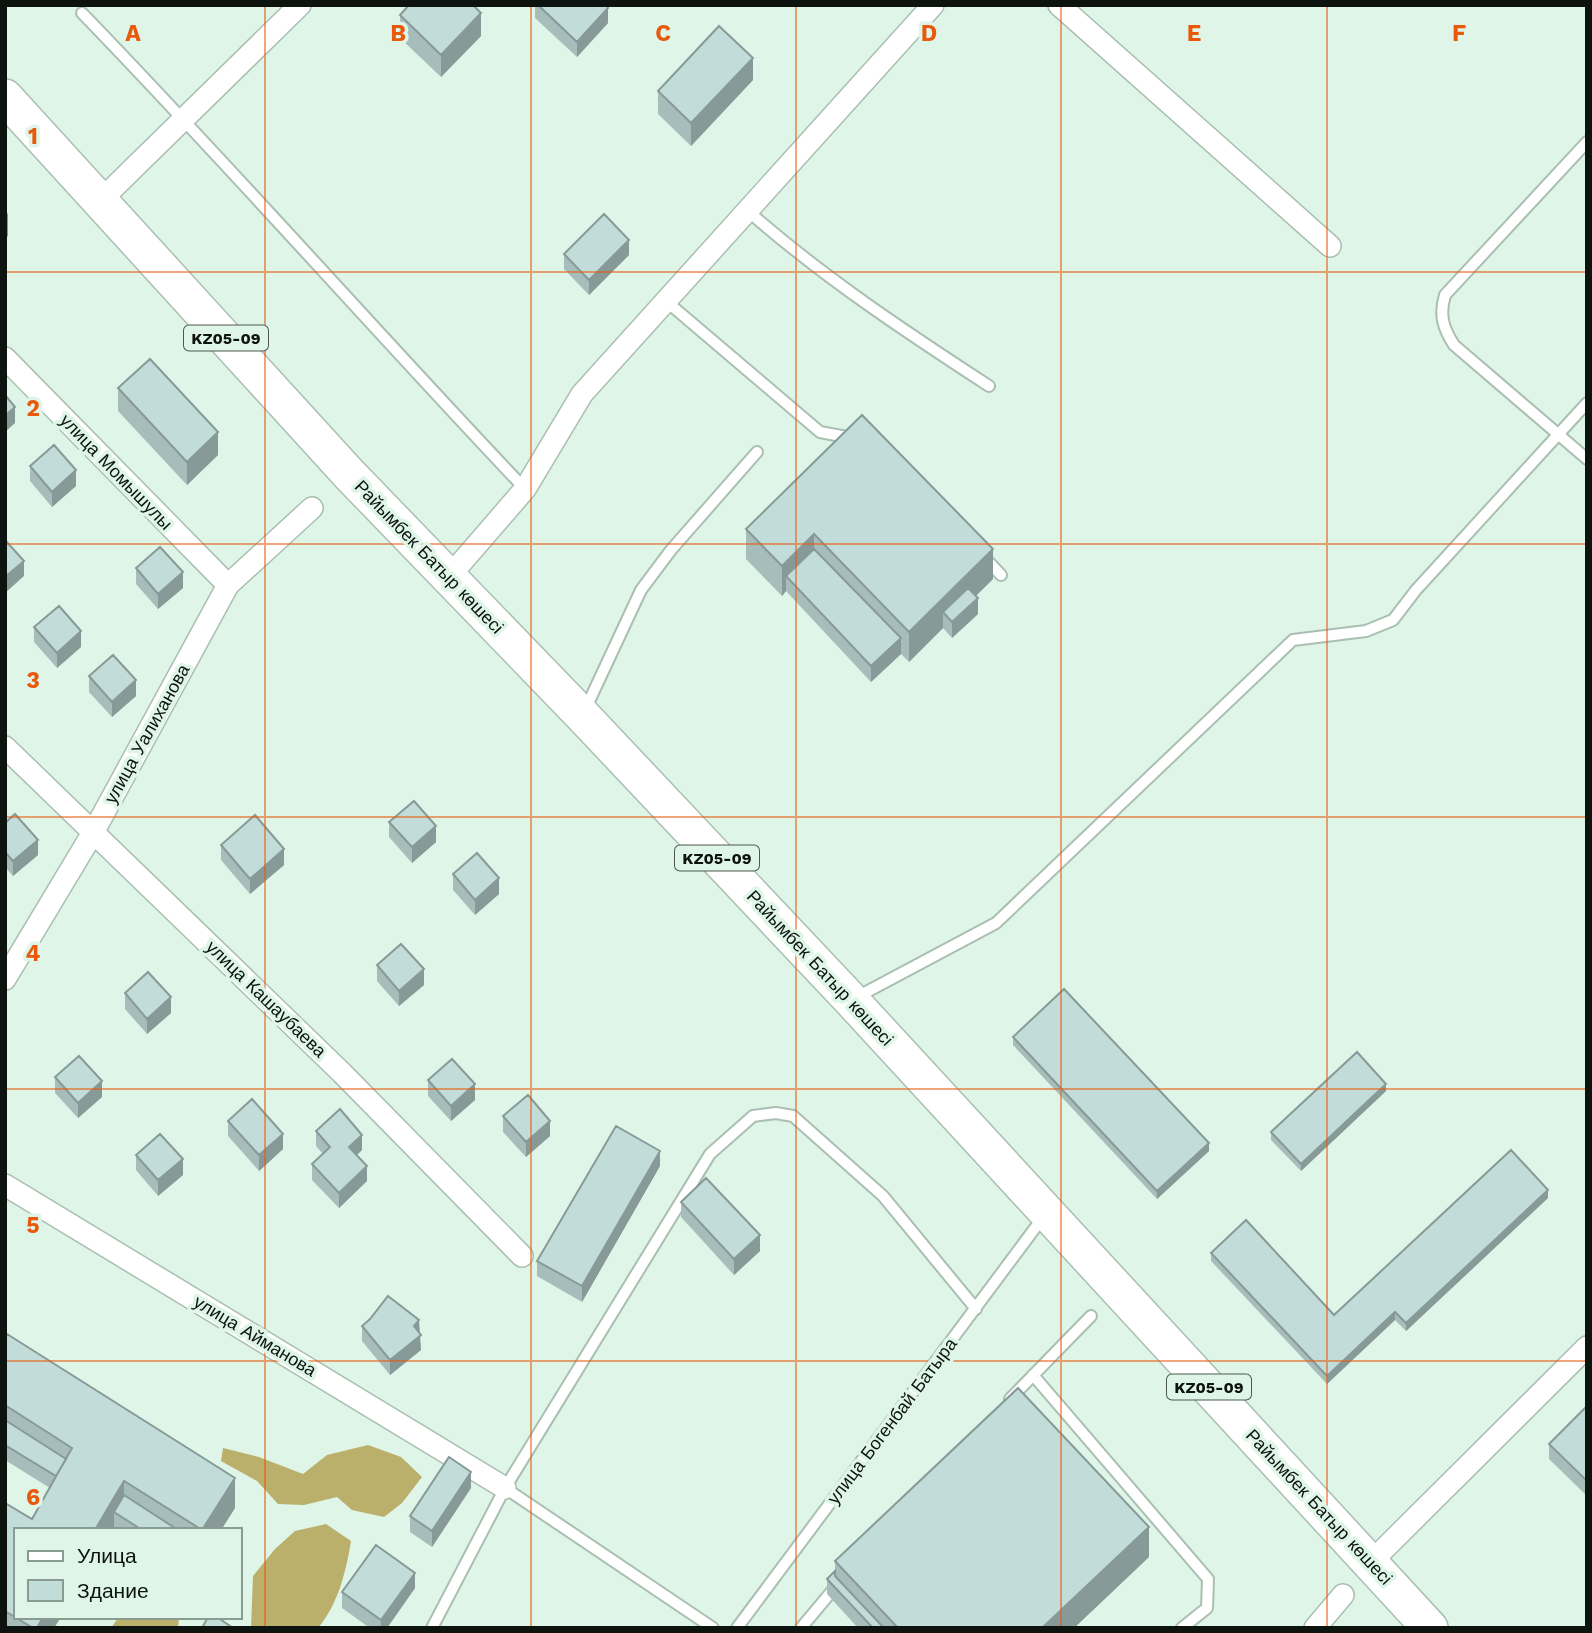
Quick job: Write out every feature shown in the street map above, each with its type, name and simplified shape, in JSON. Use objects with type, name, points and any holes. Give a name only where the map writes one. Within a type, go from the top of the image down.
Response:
[{"type":"main road","name":"Райымбек Батыр көшесі","points":[[5,97],[340,464],[851,1000],[1430,1628]]},
{"type":"street","points":[[101,200],[300,5]]},
{"type":"street","points":[[448,578],[525,489],[582,394],[933,5]]},
{"type":"street","points":[[1059,5],[1330,246]]},
{"type":"street","name":"улица Момышулы","points":[[5,358],[228,586]]},
{"type":"street","name":"улица Уалиханова","points":[[5,979],[94,831],[228,586],[312,508]]},
{"type":"street","name":"улица Кашаубаева","points":[[5,747],[342,1073],[522,1256]]},
{"type":"street","name":"улица Айманова","points":[[5,1185],[505,1488]]},
{"type":"street","points":[[1370,1563],[1587,1347]]},
{"type":"street","points":[[1315,1628],[1343,1595]]},
{"type":"lane","points":[[82,13],[184,119],[397,354],[525,489]]},
{"type":"lane","points":[[1587,142],[1445,295],[1441,311],[1444,330],[1454,345],[1587,459]]},
{"type":"lane","points":[[748,211],[775,236],[886,318],[989,386]]},
{"type":"lane","points":[[666,301],[820,432],[860,439]]},
{"type":"lane","points":[[851,1000],[996,923],[1293,640],[1366,631],[1393,620],[1416,590],[1587,403]]},
{"type":"lane","points":[[582,715],[641,590],[671,550],[757,452]]},
{"type":"lane","points":[[974,547],[1001,575]]},
{"type":"lane","points":[[432,1628],[505,1488],[710,1154],[753,1116],[776,1113],[793,1116],[883,1196],[976,1310]]},
{"type":"lane","name":"улица Богенбай Батыра","points":[[737,1628],[1046,1214]]},
{"type":"lane","points":[[1004,1405],[1091,1316]]},
{"type":"lane","points":[[1033,1375],[1208,1579],[1207,1608],[1182,1628]]},
{"type":"lane","points":[[505,1488],[713,1628]]},
{"type":"lane","points":[[801,1628],[845,1576]]},
{"type":"shaded area","points":[[368,1445],[401,1457],[422,1477],[402,1503],[384,1517],[352,1510],[337,1497],[304,1505],[278,1504],[257,1481],[221,1461],[223,1448],[259,1457],[303,1474],[327,1455]]},
{"type":"shaded area","points":[[326,1524],[351,1541],[340,1587],[325,1619],[318,1628],[251,1628],[253,1576],[275,1549],[295,1531]]},
{"type":"shaded area","points":[[117,1619],[179,1619],[178,1628],[111,1628]]},
{"type":"building","points":[[409,5],[473,5],[481,13],[441,55],[400,15]]},
{"type":"building","points":[[538,5],[606,5],[608,8],[577,42]]},
{"type":"building","points":[[719,26],[753,58],[691,123],[658,91]]},
{"type":"building","points":[[604,214],[629,240],[589,280],[564,254]]},
{"type":"building","points":[[150,359],[218,432],[187,462],[118,388]]},
{"type":"building","points":[[5,395],[15,407],[5,416]]},
{"type":"building","points":[[862,415],[993,549],[909,632],[814,534],[782,566],[746,529]]},
{"type":"building","points":[[54,445],[76,470],[52,492],[30,466]]},
{"type":"building","points":[[5,540],[24,561],[5,577]]},
{"type":"building","points":[[160,547],[183,572],[158,594],[136,568]]},
{"type":"building","points":[[814,549],[901,638],[871,666],[786,576]]},
{"type":"building","points":[[968,588],[978,598],[952,622],[943,612]]},
{"type":"building","points":[[59,606],[81,631],[57,653],[34,627]]},
{"type":"building","points":[[113,655],[136,680],[112,702],[89,676]]},
{"type":"building","points":[[414,801],[436,826],[412,847],[389,822]]},
{"type":"building","points":[[15,814],[38,840],[13,861],[5,852],[5,823]]},
{"type":"building","points":[[255,815],[284,849],[250,879],[221,845]]},
{"type":"building","points":[[477,853],[499,878],[475,900],[453,874]]},
{"type":"building","points":[[401,944],[424,969],[399,991],[377,965]]},
{"type":"building","points":[[148,972],[171,997],[147,1019],[125,993]]},
{"type":"building","points":[[1064,989],[1209,1143],[1157,1191],[1013,1037]]},
{"type":"building","points":[[1357,1052],[1386,1084],[1301,1164],[1271,1132]]},
{"type":"building","points":[[79,1056],[102,1081],[78,1103],[55,1077]]},
{"type":"building","points":[[452,1059],[475,1084],[451,1106],[428,1080]]},
{"type":"building","points":[[528,1095],[550,1121],[526,1142],[503,1116]]},
{"type":"building","points":[[252,1099],[283,1134],[259,1155],[228,1121]]},
{"type":"building","points":[[340,1109],[362,1135],[349,1147],[367,1166],[339,1193],[312,1164],[330,1147],[316,1131]]},
{"type":"building","points":[[616,1126],[660,1151],[582,1286],[537,1261]]},
{"type":"building","points":[[160,1134],[183,1159],[158,1180],[136,1155]]},
{"type":"building","points":[[1511,1150],[1548,1190],[1406,1323],[1395,1312],[1327,1376],[1211,1253],[1246,1220],[1334,1315]]},
{"type":"building","points":[[706,1178],[760,1235],[734,1259],[681,1202]]},
{"type":"building","points":[[388,1296],[419,1320],[414,1326],[421,1335],[390,1360],[362,1326]]},
{"type":"building","points":[[7,1334],[235,1478],[203,1528],[199,1528],[124,1481],[96,1528],[14,1528],[14,1616],[5,1611],[5,1503],[32,1519],[72,1448],[5,1405]]},
{"type":"building","points":[[1018,1388],[1149,1527],[1042,1628],[898,1628],[835,1561]]},
{"type":"building","points":[[1587,1406],[1587,1481],[1549,1444]]},
{"type":"building","points":[[5,1420],[66,1459],[56,1476],[5,1445]]},
{"type":"building","points":[[449,1457],[471,1472],[432,1531],[410,1516]]},
{"type":"building","points":[[124,1495],[175,1528],[139,1528],[114,1512]]},
{"type":"building","points":[[376,1545],[415,1573],[381,1620],[342,1592]]},
{"type":"building","points":[[835,1571],[835,1576],[884,1628],[873,1628],[827,1579]]},
{"type":"building","points":[[18,1619],[42,1619],[37,1628]]},
{"type":"building","points":[[207,1619],[220,1619],[233,1628],[202,1628]]}]
